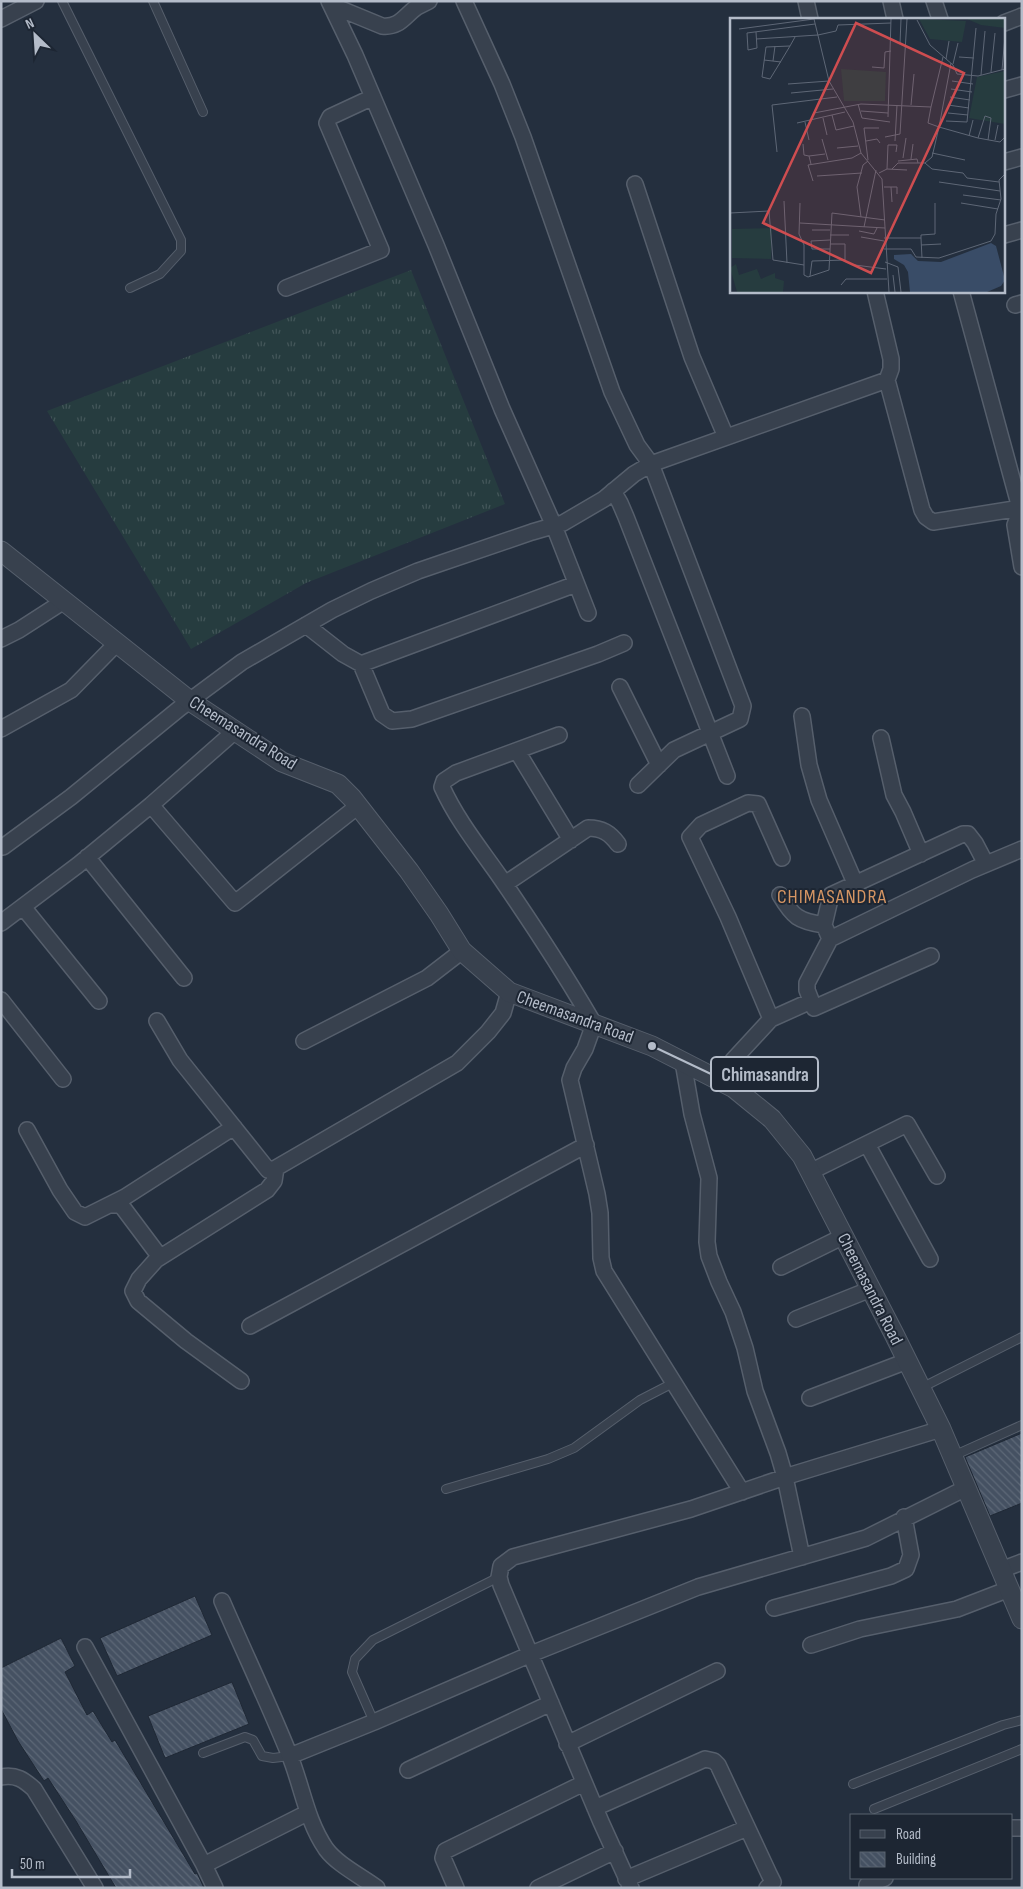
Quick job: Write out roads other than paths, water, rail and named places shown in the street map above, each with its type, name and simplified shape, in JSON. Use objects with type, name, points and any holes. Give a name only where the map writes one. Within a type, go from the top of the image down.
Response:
[{"type":"street","points":[[1,19],[35,1]]},
{"type":"street","points":[[464,1],[502,84],[523,137],[612,392],[637,445],[651,464],[743,706],[740,719],[674,750],[638,785]]},
{"type":"street","points":[[806,1],[810,18]]},
{"type":"street","points":[[891,1],[895,18]]},
{"type":"street","points":[[934,1],[940,18]]},
{"type":"street","points":[[330,3],[382,26],[389,27],[406,18],[419,3]]},
{"type":"street","points":[[330,3],[433,236],[502,409],[554,526],[588,613]]},
{"type":"street","points":[[1006,22],[1022,16]]},
{"type":"street","points":[[1006,89],[1022,85]]},
{"type":"street","points":[[286,288],[381,250],[327,123],[330,117],[373,97]]},
{"type":"street","points":[[1006,161],[1022,157]]},
{"type":"street","points":[[635,184],[692,357],[726,437]]},
{"type":"street","points":[[1006,234],[1022,230]]},
{"type":"street","points":[[875,292],[891,359],[891,369],[887,380],[922,510],[926,517],[933,522],[1021,508]]},
{"type":"street","points":[[961,292],[1021,508],[1015,525],[1022,567]]},
{"type":"street","points":[[3,847],[71,797],[190,701],[242,662],[340,606],[418,571],[554,526],[578,515],[634,474],[651,464],[887,380]]},
{"type":"street","points":[[612,491],[626,517],[709,734],[727,776]]},
{"type":"street","name":"Cheemasandra Road","points":[[1,551],[190,701],[282,762],[338,784],[358,806],[409,871],[462,951],[509,992],[652,1046],[734,1088],[772,1119],[802,1156],[921,1388],[941,1429],[1022,1618]]},
{"type":"street","points":[[361,664],[576,584]]},
{"type":"street","points":[[1,639],[19,630],[64,600]]},
{"type":"street","points":[[306,625],[343,654],[361,664],[382,714],[392,721],[412,719],[598,654],[624,643]]},
{"type":"street","points":[[1,729],[71,690],[117,643]]},
{"type":"street","points":[[620,688],[659,765]]},
{"type":"street","points":[[802,716],[809,765],[819,800],[855,883]]},
{"type":"street","points":[[1,923],[87,858],[235,731]]},
{"type":"street","points":[[559,736],[456,773],[444,781],[442,788],[457,818],[505,884],[569,981],[594,1024],[585,1049],[574,1068],[570,1080],[600,1213],[601,1258],[604,1271],[742,1492]]},
{"type":"street","points":[[881,738],[894,795],[921,854]]},
{"type":"street","points":[[517,751],[572,840]]},
{"type":"street","points":[[771,1019],[728,917],[690,837],[701,825],[748,803],[758,804],[782,858]]},
{"type":"street","points":[[151,805],[235,903],[358,806]]},
{"type":"street","points":[[505,884],[588,828],[597,828],[610,833],[618,844]]},
{"type":"street","points":[[931,956],[814,1008],[806,990],[827,932],[831,895],[963,834],[968,834],[975,843],[986,864]]},
{"type":"street","points":[[780,895],[790,912],[827,932],[1022,849]]},
{"type":"street","points":[[87,858],[184,978]]},
{"type":"street","points":[[22,907],[99,1001]]},
{"type":"street","points":[[304,1041],[427,978],[462,951]]},
{"type":"street","points":[[157,1021],[180,1060],[268,1170],[276,1168],[456,1063],[488,1032],[503,1013],[509,992]]},
{"type":"street","points":[[1,1000],[63,1079]]},
{"type":"street","points":[[718,1080],[734,1059],[771,1019],[811,1001]]},
{"type":"street","points":[[683,1062],[692,1114],[709,1178],[707,1242],[710,1256],[718,1282],[733,1312],[755,1391],[785,1477],[802,1557]]},
{"type":"street","points":[[810,1172],[907,1124],[937,1176]]},
{"type":"street","points":[[27,1130],[60,1190],[75,1212],[85,1217],[111,1204],[234,1127]]},
{"type":"street","points":[[867,1144],[930,1259]]},
{"type":"street","points":[[250,1326],[586,1145]]},
{"type":"street","points":[[241,1380],[186,1341],[135,1298],[134,1292],[138,1279],[160,1257],[267,1190],[274,1181],[276,1168]]},
{"type":"street","points":[[111,1204],[120,1205],[124,1209],[160,1257]]},
{"type":"street","points":[[780,1267],[844,1236]]},
{"type":"street","points":[[796,1319],[871,1289]]},
{"type":"street","points":[[810,1398],[907,1361]]},
{"type":"street","points":[[747,1828],[628,1883],[508,1603],[499,1576],[501,1566],[513,1557],[691,1509],[785,1477],[941,1429]]},
{"type":"street","points":[[290,1756],[531,1654],[698,1587],[866,1538],[904,1517],[966,1488]]},
{"type":"street","points":[[774,1608],[891,1576],[906,1569],[911,1555],[904,1517]]},
{"type":"street","points":[[1001,1570],[1022,1562]]},
{"type":"street","points":[[812,1645],[860,1629],[957,1609],[1009,1589]]},
{"type":"street","points":[[222,1601],[290,1756],[308,1813],[327,1850],[377,1888]]},
{"type":"street","points":[[85,1647],[215,1888]]},
{"type":"street","points":[[567,1744],[717,1671]]},
{"type":"street","points":[[408,1770],[551,1703]]},
{"type":"street","points":[[595,1808],[705,1759],[714,1760],[773,1882],[767,1888]]},
{"type":"street","points":[[1,1777],[9,1775],[24,1779],[34,1789],[95,1888]]},
{"type":"street","points":[[456,1888],[443,1858],[445,1851],[584,1783]]},
{"type":"street","points":[[204,1865],[308,1813]]},
{"type":"street","points":[[538,1888],[615,1851]]},
{"type":"street","points":[[866,1885],[882,1879]]},
{"type":"lane","points":[[62,1],[181,240],[181,251],[160,274],[130,288]]},
{"type":"lane","points":[[153,1],[203,112]]},
{"type":"lane","points":[[921,1388],[1022,1337]]},
{"type":"lane","points":[[446,1490],[566,1452],[640,1400],[673,1383]]},
{"type":"lane","points":[[952,1456],[1022,1425]]},
{"type":"lane","points":[[374,1722],[352,1672],[355,1659],[373,1640],[499,1576]]},
{"type":"lane","points":[[853,1784],[1003,1725],[1022,1720]]},
{"type":"lane","points":[[203,1753],[245,1737],[253,1740],[262,1756],[272,1758],[290,1756]]},
{"type":"lane","points":[[874,1809],[1022,1749]]},
{"type":"place","name":"Chimasandra","points":[[652,1046]]},
{"type":"district","name":"CHIMASANDRA","points":[[832,897]]}]
